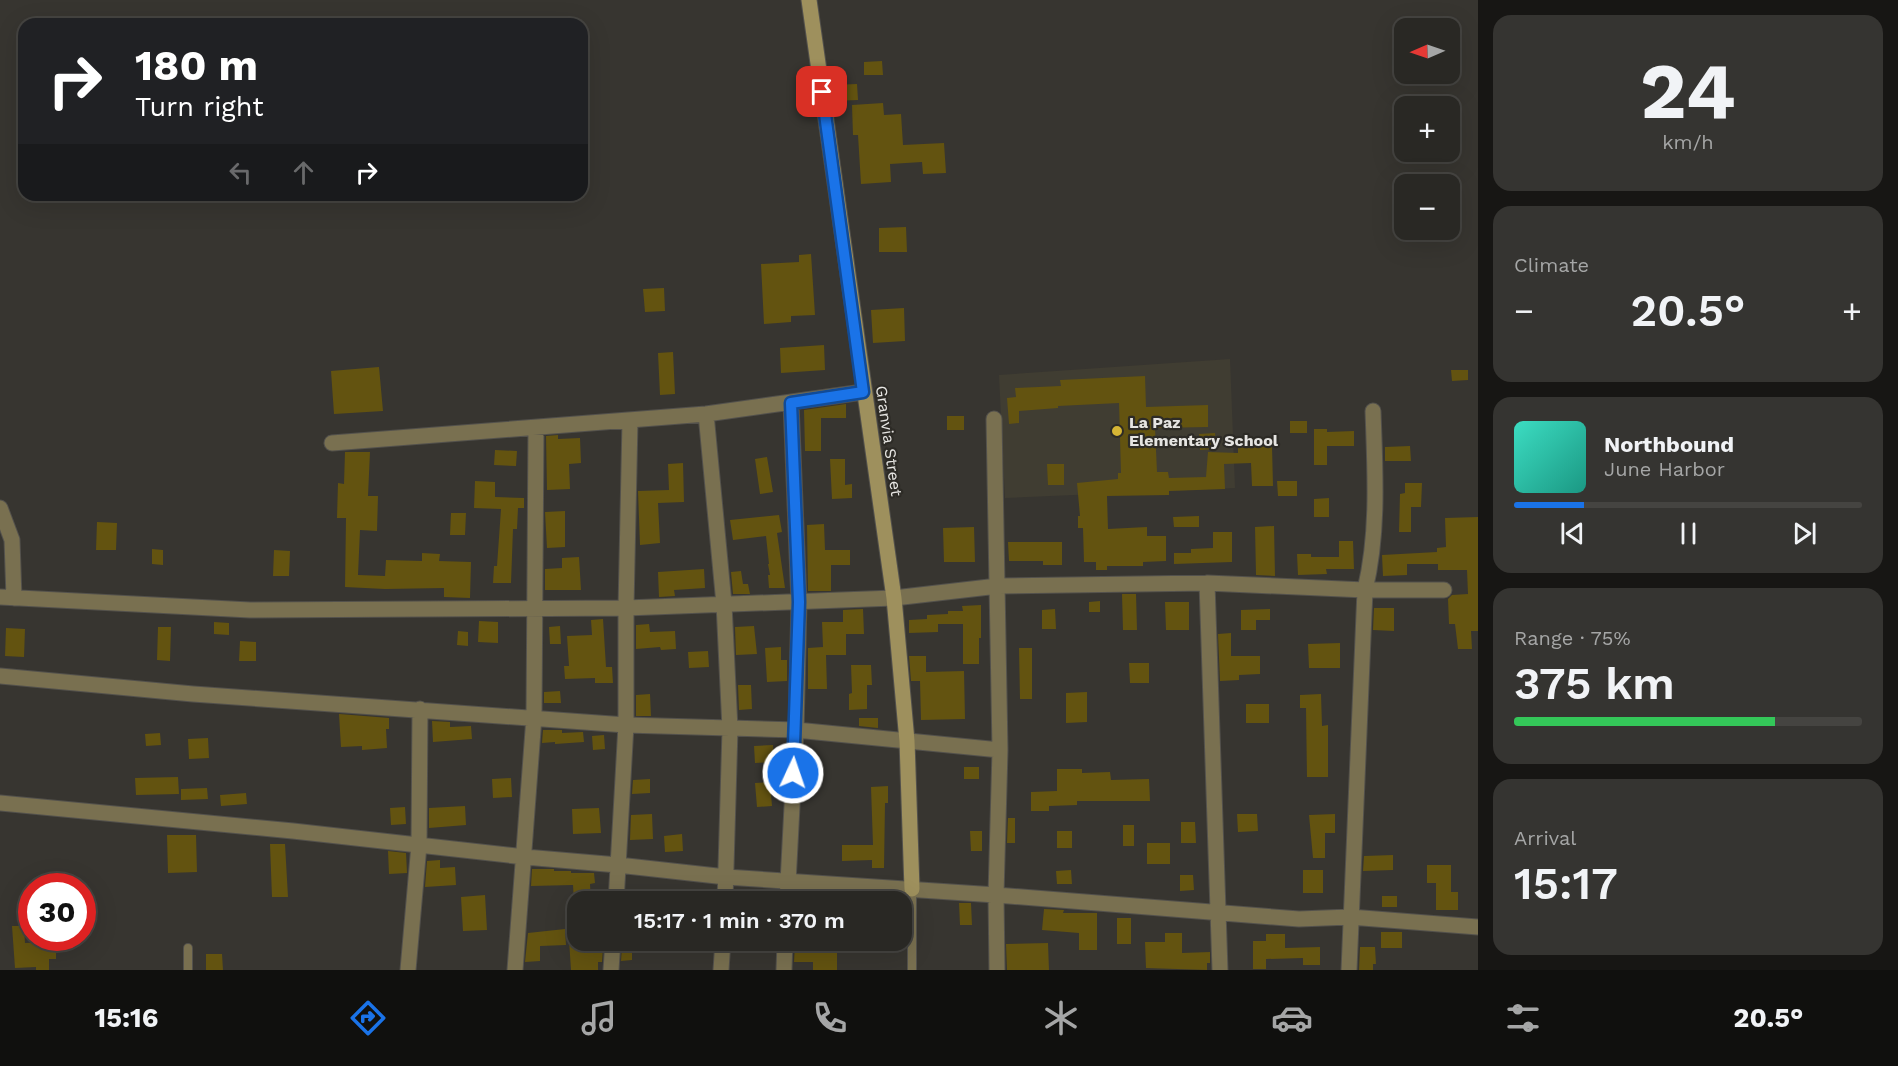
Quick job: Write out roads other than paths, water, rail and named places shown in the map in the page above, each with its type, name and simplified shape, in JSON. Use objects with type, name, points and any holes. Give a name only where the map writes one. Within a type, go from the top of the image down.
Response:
[{"type":"street","name":"Granvia Street","points":[[809,0],[894,598],[907,741],[912,889]]},
{"type":"street","points":[[332,443],[706,414],[863,392]]},
{"type":"street","points":[[786,891],[796,730],[799,602],[791,403]]},
{"type":"street","points":[[1349,970],[1365,590],[1369,575],[1376,498],[1373,411]]},
{"type":"street","points":[[706,414],[724,604],[730,729],[725,891]]},
{"type":"street","points":[[994,419],[1000,750],[996,970]]},
{"type":"street","points":[[617,891],[626,725],[630,421]]},
{"type":"street","points":[[515,970],[534,717],[536,428]]},
{"type":"street","points":[[0,508],[12,540],[7,598],[250,610],[626,608],[894,598],[998,586],[1207,583],[1365,590],[1444,590]]},
{"type":"street","points":[[1207,583],[1220,970]]},
{"type":"street","points":[[0,676],[193,694],[626,725],[796,730],[1000,750]]},
{"type":"street","points":[[408,970],[419,845],[420,709]]},
{"type":"street","points":[[0,813],[0,803],[726,877],[1299,919],[1350,917],[1478,927]]},
{"type":"street","points":[[611,970],[612,951]]},
{"type":"street","points":[[722,970],[723,951]]},
{"type":"street","points":[[784,970],[785,951]]},
{"type":"lane","points":[[912,889],[912,970]]},
{"type":"lane","points":[[188,948],[188,970]]},
{"type":"place","name":"La Paz Elementary School","points":[[1117,431]]}]
